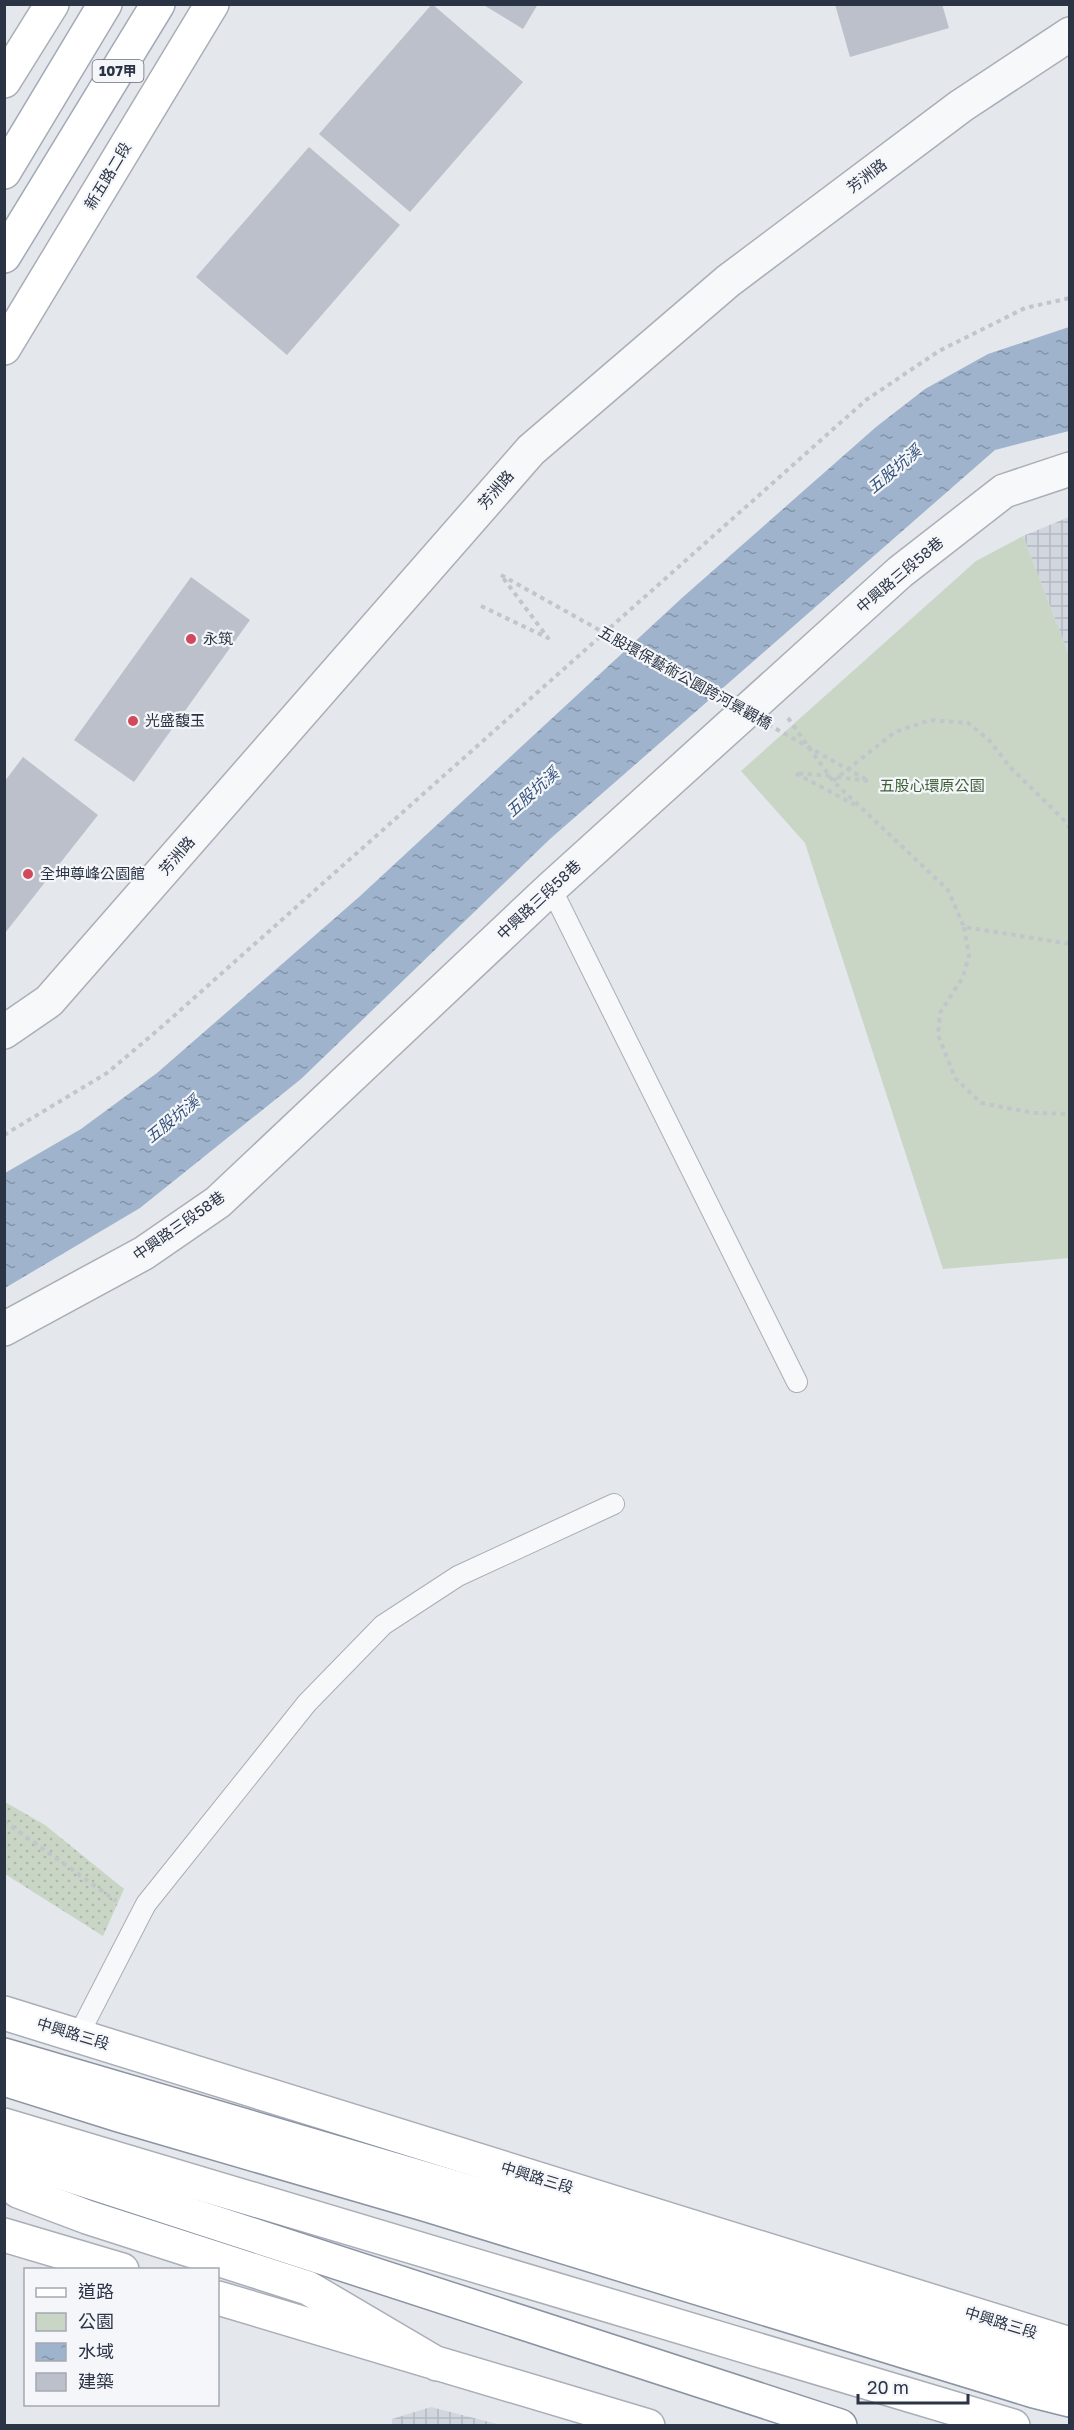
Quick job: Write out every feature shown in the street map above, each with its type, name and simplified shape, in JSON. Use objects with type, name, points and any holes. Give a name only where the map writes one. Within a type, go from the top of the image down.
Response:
[{"type":"main road","points":[[4,81],[52,4]]},
{"type":"main road","name":"107甲","points":[[4,172],[105,4]]},
{"type":"main road","name":"107甲","points":[[4,256],[158,4]]},
{"type":"main road","name":"新五路二段","points":[[4,348],[212,4]]},
{"type":"main road","name":"中興路三段","points":[[4,2013],[1070,2344]]},
{"type":"main road","points":[[4,2055],[518,2206],[1070,2373]]},
{"type":"main road","points":[[4,2079],[1070,2401]]},
{"type":"main road","points":[[4,2125],[1013,2426]]},
{"type":"main road","points":[[4,2154],[840,2426]]},
{"type":"main road","points":[[4,2175],[18,2191],[87,2217],[308,2288],[437,2364]]},
{"type":"main road","points":[[4,2235],[115,2268]]},
{"type":"main road","points":[[219,2298],[648,2426]]},
{"type":"street","name":"芳洲路","points":[[4,1032],[49,1001],[531,450],[728,281],[961,105],[1070,34]]},
{"type":"street","name":"中興路三段58巷","points":[[4,1329],[144,1253],[218,1202],[551,888],[900,572],[1004,490],[1070,469]]},
{"type":"lane","points":[[551,888],[797,1382]]},
{"type":"lane","points":[[78,2036],[146,1905],[307,1703],[383,1625],[458,1576],[614,1504]]},
{"type":"path","points":[[4,1135],[107,1073],[158,1030],[866,400],[939,351],[1025,308],[1070,298]]},
{"type":"path","name":"五股環保藝術公園跨河景觀橋","points":[[481,606],[548,638],[501,575],[869,780],[795,773],[859,807]]},
{"type":"path","points":[[769,691],[833,780],[948,890],[964,927],[969,955],[963,977],[940,1013],[938,1035],[955,1078],[981,1103],[1034,1113],[1070,1114]]},
{"type":"path","points":[[833,780],[895,732],[930,720],[968,723],[989,740],[1010,767],[1067,823],[1070,829]]},
{"type":"path","points":[[964,927],[1070,944]]},
{"type":"path","points":[[4,1821],[140,1917]]},
{"type":"shaded area","points":[[1069,517],[1069,655],[1023,536]]},
{"type":"shaded area","points":[[431,2407],[501,2425],[392,2425],[392,2419]]},
{"type":"green space","name":"五股心環原公園","points":[[1023,536],[1069,655],[1069,1258],[943,1269],[805,843],[741,771],[976,561]]},
{"type":"green space","points":[[5,1802],[45,1825],[124,1889],[103,1936],[5,1874]]},
{"type":"water","name":"五股坑溪","points":[[1069,327],[1069,431],[995,450],[550,839],[301,1079],[140,1208],[5,1288],[5,1173],[81,1129],[157,1073],[359,897],[683,597],[876,427],[925,389],[988,354]]},
{"type":"building","points":[[432,4],[523,82],[410,212],[319,134]]},
{"type":"building","points":[[482,4],[538,4],[523,29]]},
{"type":"building","points":[[835,4],[942,4],[949,28],[850,57]]},
{"type":"building","points":[[309,147],[400,225],[287,355],[196,277]]},
{"type":"building","points":[[191,577],[250,620],[134,782],[74,740]]},
{"type":"building","name":"全坤尊峰公園館","points":[[23,757],[98,815],[5,933],[5,781]]},
{"type":"place","name":"永筑","points":[[191,639]]},
{"type":"place","name":"光盛馥玉","points":[[133,721]]},
{"type":"place","name":"全坤尊峰公園館","points":[[28,874]]}]
